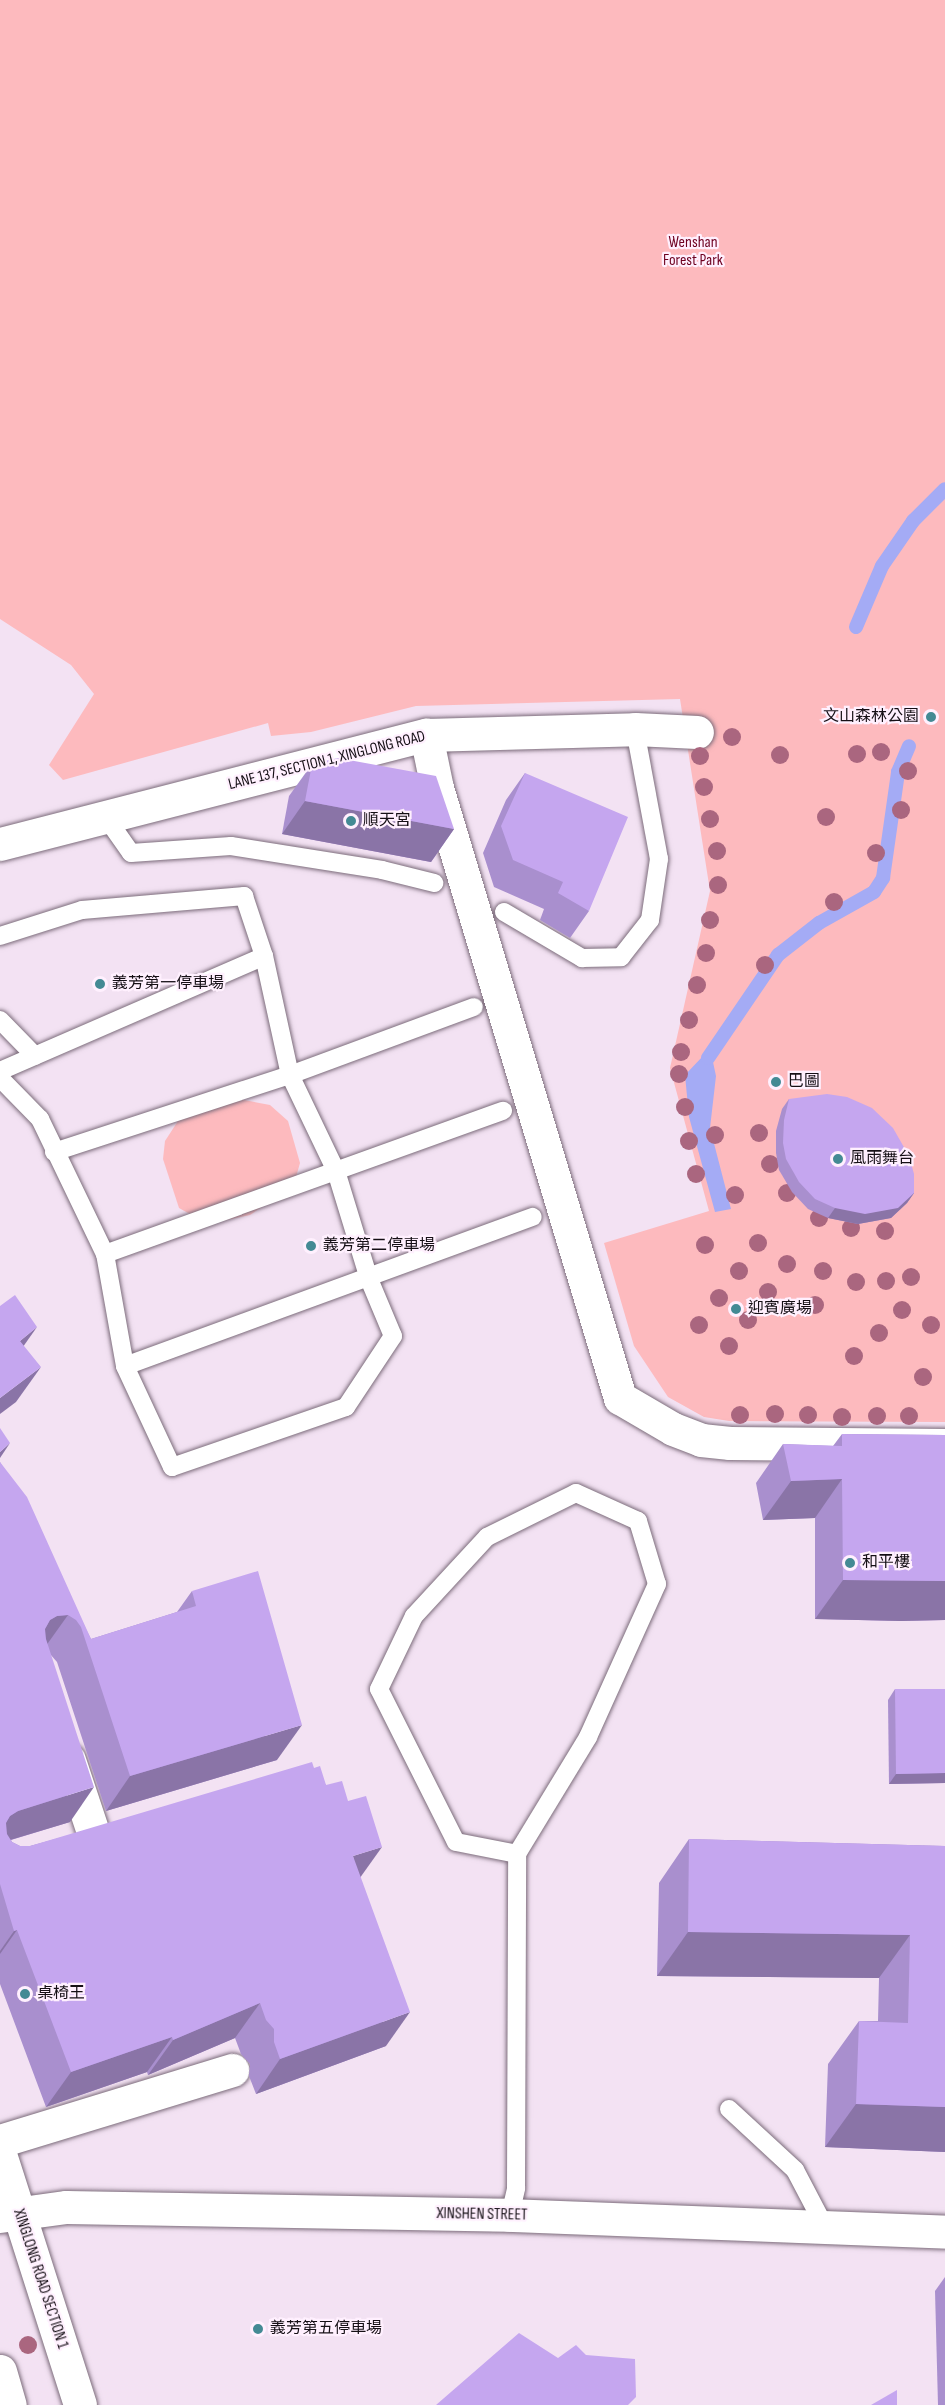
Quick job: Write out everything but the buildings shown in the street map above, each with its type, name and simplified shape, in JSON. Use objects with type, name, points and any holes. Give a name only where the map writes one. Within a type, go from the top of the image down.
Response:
[{"type":"street","name":"LANE 137, SECTION 1, XINGLONG ROAD","points":[[0,844],[426,735],[635,729],[697,732]]},
{"type":"street","points":[[426,735],[437,788],[620,1398],[673,1429],[701,1440],[730,1443],[945,1445]]},
{"type":"street","points":[[61,1735],[94,1835]]},
{"type":"street","points":[[63,1844],[127,1824]]},
{"type":"street","points":[[0,2142],[232,2070]]},
{"type":"street","name":"XINGLONG ROAD SECTION 1","points":[[0,2154],[10,2215],[80,2405]]},
{"type":"street","name":"XINSHEN STREET","points":[[10,2215],[66,2207],[510,2215],[945,2232]]},
{"type":"street","points":[[0,2371],[10,2405]]},
{"type":"lane","points":[[504,912],[582,958],[621,957],[650,920],[659,859],[635,729]]},
{"type":"lane","points":[[105,816],[131,853],[231,846],[382,870],[434,883]]},
{"type":"lane","points":[[0,936],[82,910],[244,896],[264,956],[290,1075],[336,1171],[369,1279],[393,1336],[346,1407],[172,1467],[125,1366],[105,1254],[40,1119],[0,1078]]},
{"type":"lane","points":[[0,1071],[264,956]]},
{"type":"lane","points":[[54,1152],[290,1075],[474,1007]]},
{"type":"lane","points":[[0,1020],[35,1056]]},
{"type":"lane","points":[[105,1254],[502,1111]]},
{"type":"lane","points":[[125,1366],[369,1279],[533,1217]]},
{"type":"lane","points":[[510,2215],[516,2188],[517,1854],[588,1737],[657,1584],[638,1521],[576,1493],[487,1537],[414,1616],[379,1689],[456,1842],[517,1854]]},
{"type":"lane","points":[[729,2109],[795,2170],[826,2229]]},
{"type":"green space","name":"Wenshan Forest Park","points":[[0,0],[945,0],[945,1422],[729,1421],[704,1417],[668,1397],[634,1346],[604,1243],[709,1211],[670,1068],[710,891],[680,699],[416,706],[311,732],[271,736],[268,723],[63,780],[49,765],[94,694],[71,665],[0,619]]},
{"type":"green space","points":[[244,1100],[270,1105],[288,1121],[300,1163],[296,1177],[278,1196],[250,1215],[217,1222],[197,1218],[179,1208],[163,1159],[165,1141],[178,1121],[193,1109],[212,1101]]},
{"type":"water","points":[[703,1056],[713,1062],[716,1076],[710,1128],[731,1209],[715,1212],[689,1117],[685,1075]]},
{"type":"waterway","points":[[856,627],[882,566],[913,521],[945,489]]},
{"type":"waterway","points":[[708,1058],[778,955],[819,923],[874,892],[883,878],[898,772],[909,746]]},
{"type":"place","name":"文山森林公園","points":[[931,717]]},
{"type":"place","name":"順天宮","points":[[351,821]]},
{"type":"place","name":"義芳第一停車場","points":[[100,984]]},
{"type":"place","name":"巴圖","points":[[776,1082]]},
{"type":"place","name":"風雨舞台","points":[[838,1159]]},
{"type":"place","name":"義芳第二停車場","points":[[311,1246]]},
{"type":"place","name":"迎賓廣場","points":[[736,1309]]},
{"type":"place","name":"和平樓","points":[[850,1563]]},
{"type":"place","name":"桌椅王","points":[[25,1994]]},
{"type":"place","name":"義芳第五停車場","points":[[258,2329]]}]
